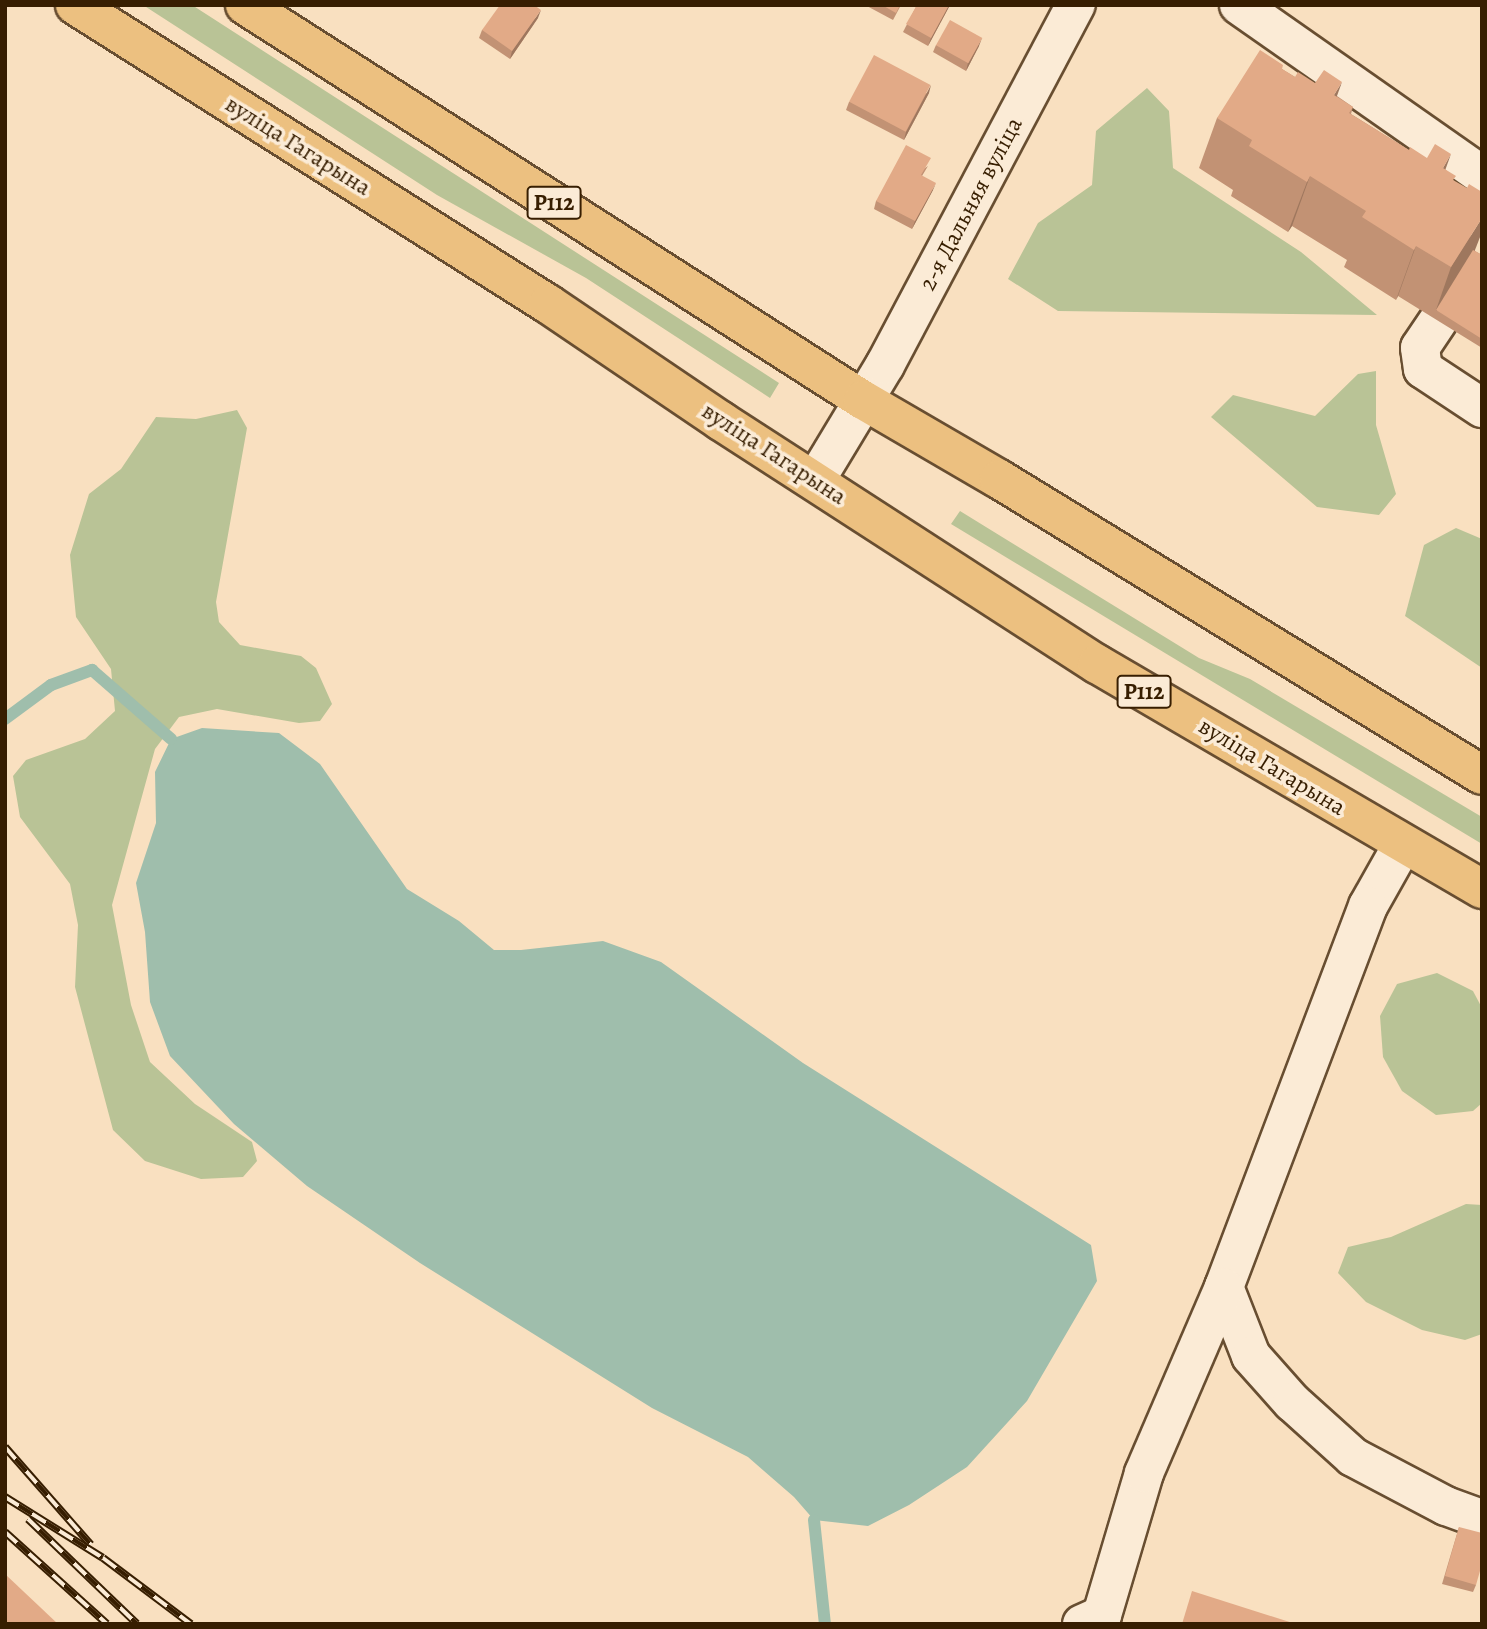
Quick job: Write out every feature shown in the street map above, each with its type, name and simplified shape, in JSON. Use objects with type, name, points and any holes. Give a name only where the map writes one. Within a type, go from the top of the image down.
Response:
[{"type":"main road","name":"вуліца Гагарына","points":[[75,5],[548,304],[1097,664],[1482,889]]},
{"type":"main road","name":"Р112","points":[[245,5],[863,400],[999,479],[1482,775]]},
{"type":"street","name":"2-я Дальняя вуліца","points":[[815,481],[891,354],[1076,5]]},
{"type":"street","points":[[1239,5],[1482,175]]},
{"type":"street","points":[[1438,321],[1420,348],[1423,369],[1482,408]]},
{"type":"street","points":[[1100,1621],[1144,1473],[1224,1287],[1368,906],[1403,844]]},
{"type":"street","points":[[1224,1287],[1251,1356],[1292,1402],[1353,1457],[1446,1506],[1482,1519]]},
{"type":"shaded area","points":[[143,5],[192,5],[779,383],[770,398],[586,278],[437,195]]},
{"type":"shaded area","points":[[1147,88],[1169,111],[1173,168],[1301,252],[1377,315],[1058,311],[1008,279],[1038,223],[1092,185],[1096,131]]},
{"type":"shaded area","points":[[1376,371],[1376,425],[1396,494],[1379,515],[1317,507],[1211,417],[1233,395],[1315,416],[1358,374]]},
{"type":"shaded area","points":[[237,410],[247,428],[216,602],[219,622],[240,645],[301,656],[316,668],[332,704],[320,721],[299,723],[217,709],[179,717],[155,749],[112,905],[131,1005],[150,1062],[195,1104],[252,1142],[257,1161],[243,1177],[201,1179],[145,1161],[113,1130],[75,987],[78,925],[70,884],[20,817],[13,776],[26,760],[85,739],[115,711],[111,669],[76,617],[70,555],[89,494],[121,469],[156,417],[196,419]]},
{"type":"shaded area","points":[[960,511],[1199,658],[1250,679],[1482,817],[1482,844],[951,524]]},
{"type":"shaded area","points":[[1456,528],[1482,539],[1482,668],[1405,616],[1424,545]]},
{"type":"shaded area","points":[[202,728],[279,733],[320,764],[407,889],[459,921],[494,950],[521,950],[603,941],[661,962],[803,1063],[1091,1245],[1097,1281],[1027,1401],[967,1467],[909,1505],[868,1526],[814,1520],[794,1497],[748,1457],[652,1408],[420,1263],[307,1186],[234,1124],[170,1056],[150,1002],[145,932],[136,883],[156,823],[155,772],[171,739]]},
{"type":"shaded area","points":[[1437,973],[1473,991],[1482,1008],[1482,1103],[1473,1111],[1436,1115],[1402,1091],[1383,1057],[1380,1016],[1397,984]]},
{"type":"shaded area","points":[[1466,1204],[1482,1205],[1482,1334],[1465,1340],[1422,1330],[1366,1302],[1338,1273],[1348,1247],[1391,1237]]},
{"type":"building","points":[[500,5],[534,5],[541,10],[512,51],[482,30]]},
{"type":"building","points":[[882,5],[900,5],[896,13]]},
{"type":"building","points":[[917,5],[949,5],[931,38],[906,24]]},
{"type":"building","points":[[950,20],[982,38],[968,63],[936,45]]},
{"type":"building","points":[[1260,50],[1283,65],[1282,69],[1295,77],[1298,72],[1315,83],[1324,70],[1342,82],[1334,95],[1353,107],[1349,113],[1409,150],[1410,147],[1427,158],[1435,144],[1451,154],[1443,168],[1456,176],[1453,180],[1467,188],[1469,184],[1482,192],[1482,218],[1451,267],[1416,246],[1414,250],[1362,217],[1366,211],[1310,176],[1307,182],[1249,146],[1252,140],[1217,118]]},
{"type":"building","points":[[874,55],[931,85],[906,132],[849,102]]},
{"type":"building","points":[[906,145],[931,158],[921,175],[936,183],[915,221],[876,201]]},
{"type":"building","points":[[1473,250],[1482,255],[1482,339],[1436,310]]},
{"type":"building","points":[[1459,1527],[1482,1533],[1482,1564],[1476,1585],[1445,1576]]},
{"type":"building","points":[[5,1574],[58,1624],[5,1624]]},
{"type":"building","points":[[1192,1591],[1296,1624],[1182,1624]]},
{"type":"waterway","points":[[5,719],[51,685],[92,670],[171,739]]},
{"type":"waterway","points":[[814,1520],[825,1624]]},
{"type":"railway","points":[[5,1447],[91,1545]]},
{"type":"railway","points":[[5,1497],[103,1558],[191,1624]]},
{"type":"railway","points":[[28,1519],[137,1624]]},
{"type":"railway","points":[[5,1532],[107,1624]]}]
